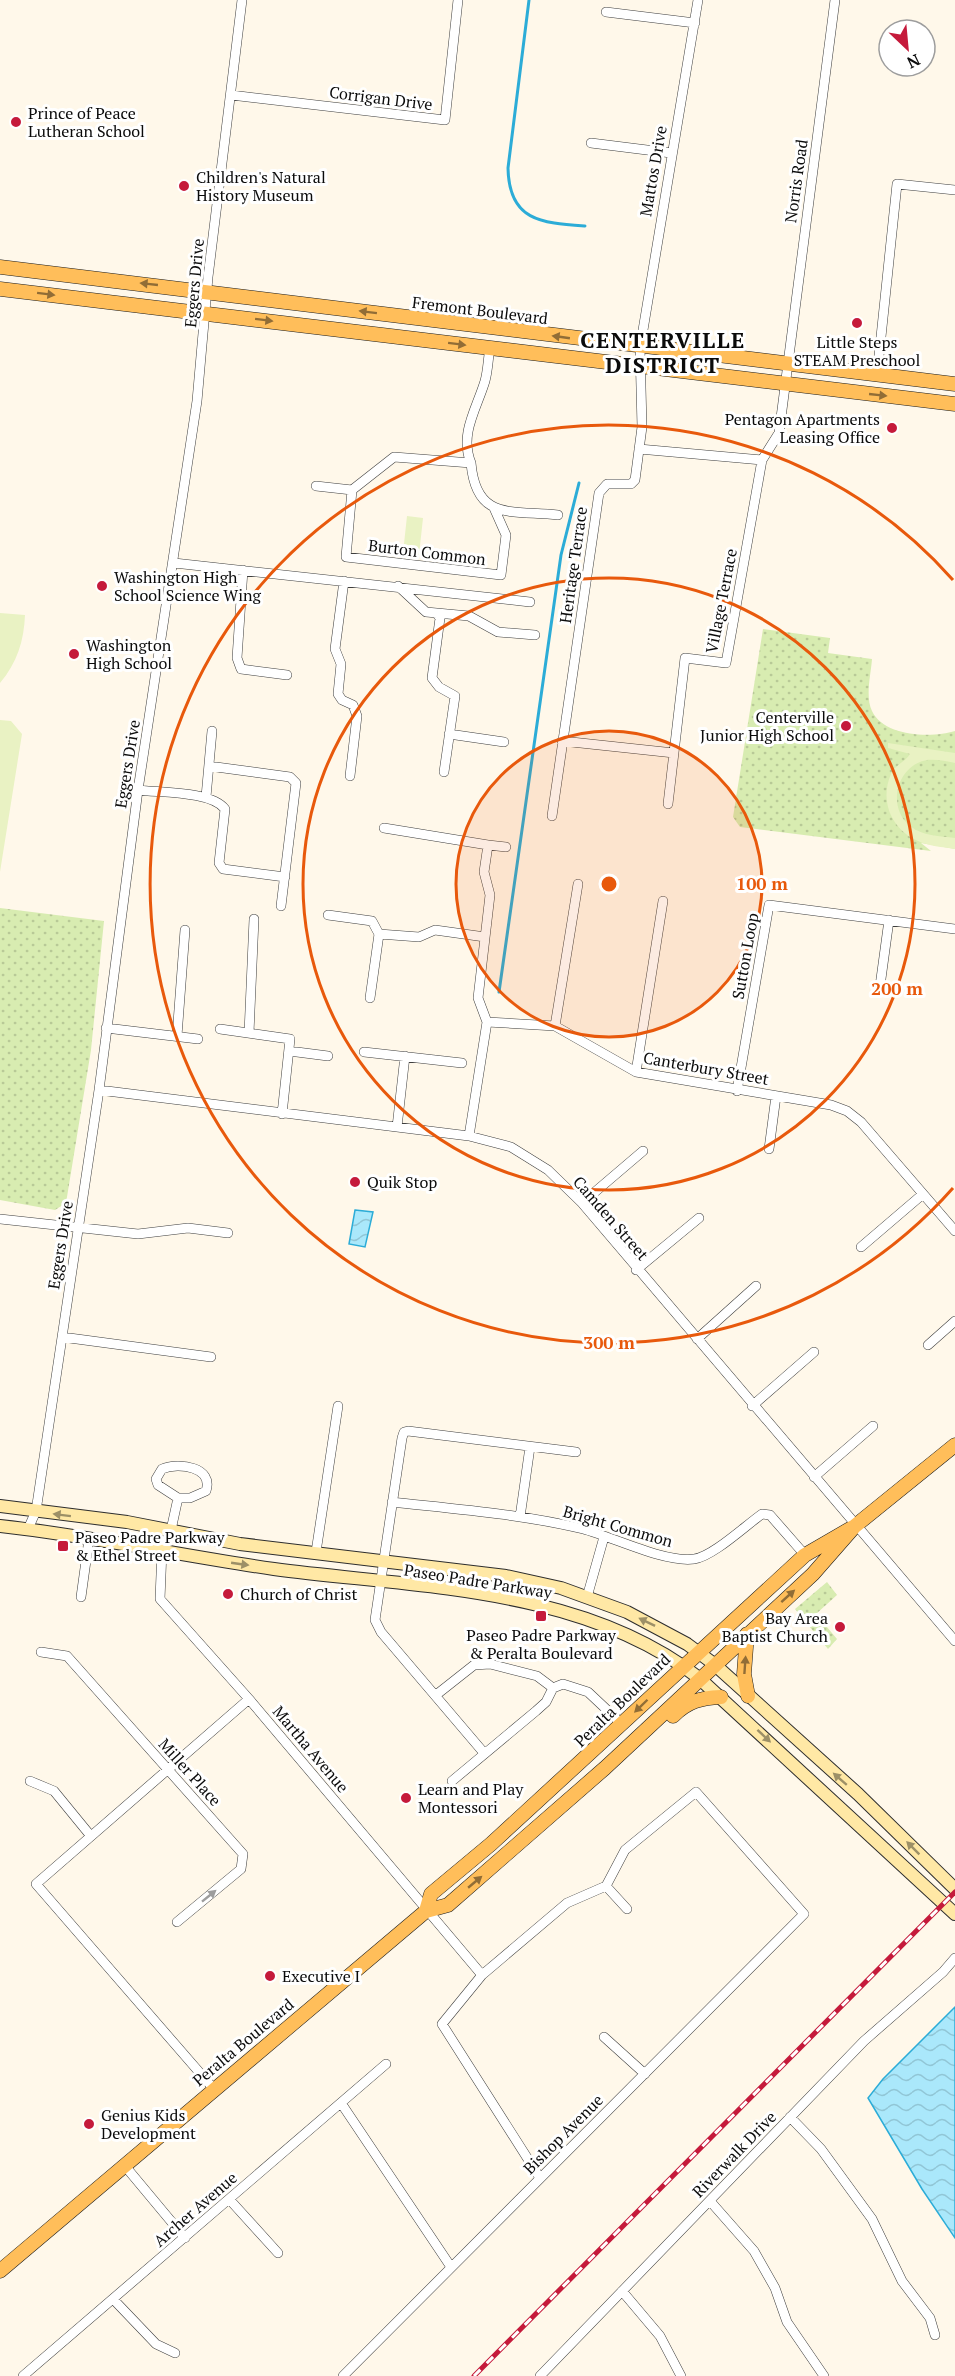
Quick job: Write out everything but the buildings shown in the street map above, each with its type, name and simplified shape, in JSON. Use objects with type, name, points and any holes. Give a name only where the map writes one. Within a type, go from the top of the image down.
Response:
[{"type":"main road","name":"Fremont Boulevard","points":[[0,267],[207,291],[640,348],[955,384]]},
{"type":"main road","points":[[0,289],[955,404]]},
{"type":"main road","name":"Peralta Boulevard","points":[[426,1911],[431,1894],[491,1844],[698,1651],[805,1555],[855,1526],[955,1445]]},
{"type":"main road","name":"Paseo Padre Parkway","points":[[0,1506],[171,1530],[240,1544],[506,1576],[587,1597],[656,1627],[698,1651],[858,1794],[955,1889]]},
{"type":"main road","name":"Paseo Padre Parkway","points":[[0,1526],[162,1550],[212,1560],[489,1595],[543,1606],[637,1639],[683,1665],[721,1697],[955,1914]]},
{"type":"main road","name":"Peralta Boulevard","points":[[0,2271],[125,2166],[213,2088],[426,1911],[448,1905],[630,1744],[813,1574],[855,1526]]},
{"type":"main road","points":[[747,1634],[744,1674],[748,1696]]},
{"type":"main road","points":[[630,1744],[646,1741],[685,1704],[701,1698],[721,1697]]},
{"type":"street","name":"Eggers Drive","points":[[28,1529],[36,1511],[99,1090],[138,790],[197,401],[207,291],[242,0]]},
{"type":"street","name":"Corrigan Drive","points":[[231,95],[445,120],[458,0]]},
{"type":"street","name":"Mattos Drive","points":[[640,348],[698,0]]},
{"type":"street","name":"Norris Road","points":[[787,365],[836,0]]},
{"type":"street","points":[[606,12],[695,23]]},
{"type":"street","points":[[591,143],[671,153]]},
{"type":"street","points":[[877,375],[897,184],[955,190]]},
{"type":"street","name":"Burton Common","points":[[352,490],[346,557],[501,575],[506,535],[494,508],[482,502],[472,484],[471,463],[467,454],[469,423],[485,381],[490,348]]},
{"type":"street","name":"Heritage Terrace","points":[[552,816],[598,493],[607,484],[631,484],[635,480],[639,449],[642,365],[640,348]]},
{"type":"street","name":"Village Terrace","points":[[668,804],[685,658],[726,663],[762,460],[779,433],[787,365]]},
{"type":"street","points":[[639,449],[762,460]]},
{"type":"street","points":[[316,486],[352,490],[394,458],[471,463]]},
{"type":"street","points":[[494,508],[558,514]]},
{"type":"street","points":[[174,563],[530,602]]},
{"type":"street","points":[[243,570],[237,658],[241,669],[287,675]]},
{"type":"street","points":[[344,581],[334,649],[341,664],[338,694],[342,700],[353,705],[357,716],[350,776]]},
{"type":"street","points":[[398,586],[426,612],[469,616],[498,632],[535,635]]},
{"type":"street","points":[[436,613],[440,618],[432,678],[439,687],[455,696],[444,772]]},
{"type":"street","points":[[206,797],[212,731]]},
{"type":"street","points":[[449,734],[504,742]]},
{"type":"street","points":[[562,741],[674,753]]},
{"type":"street","points":[[209,766],[291,777],[296,783],[281,906]]},
{"type":"street","points":[[138,790],[206,797],[220,802],[225,808],[219,862],[223,869],[285,877]]},
{"type":"street","points":[[384,828],[506,847]]},
{"type":"street","points":[[469,1136],[487,1022],[478,998],[490,895],[484,872],[488,845]]},
{"type":"street","points":[[555,1026],[578,884]]},
{"type":"street","points":[[636,1072],[663,901]]},
{"type":"street","name":"Sutton Loop","points":[[737,1091],[769,905],[955,929]]},
{"type":"street","points":[[328,915],[372,921],[379,934],[370,998]]},
{"type":"street","points":[[249,1034],[254,919]]},
{"type":"street","points":[[880,986],[889,920]]},
{"type":"street","points":[[177,1036],[185,930]]},
{"type":"street","points":[[379,934],[418,937],[435,930],[485,937]]},
{"type":"street","name":"Canterbury Street","points":[[487,1022],[555,1026],[636,1072],[737,1091],[831,1105],[847,1111],[861,1122],[955,1231]]},
{"type":"street","points":[[106,1028],[198,1039]]},
{"type":"street","points":[[220,1029],[290,1039],[282,1114]]},
{"type":"street","points":[[289,1051],[328,1056]]},
{"type":"street","points":[[364,1052],[462,1063]]},
{"type":"street","points":[[397,1127],[405,1056]]},
{"type":"street","name":"Camden Street","points":[[99,1090],[469,1136],[511,1147],[548,1170],[582,1203],[636,1270],[955,1641]]},
{"type":"street","points":[[769,1149],[776,1096]]},
{"type":"street","points":[[582,1203],[643,1151]]},
{"type":"street","points":[[861,1247],[923,1194]]},
{"type":"street","points":[[636,1270],[699,1218]]},
{"type":"street","points":[[0,1219],[138,1234],[188,1228],[228,1233]]},
{"type":"street","points":[[697,1339],[756,1286]]},
{"type":"street","points":[[928,1345],[955,1321]]},
{"type":"street","points":[[62,1337],[211,1358]]},
{"type":"street","points":[[752,1406],[814,1352]]},
{"type":"street","points":[[316,1552],[338,1406]]},
{"type":"street","points":[[814,1477],[873,1426]]},
{"type":"street","points":[[484,1753],[375,1620],[404,1432],[576,1452]]},
{"type":"street","points":[[520,1517],[530,1447]]},
{"type":"street","points":[[176,1466],[202,1471],[207,1476],[209,1482],[206,1491],[190,1498],[178,1498],[158,1485],[156,1479],[162,1468],[176,1466]]},
{"type":"street","name":"Martha Avenue","points":[[178,1498],[171,1530],[162,1550],[160,1599],[249,1699],[482,1975]]},
{"type":"street","name":"Bright Common","points":[[392,1502],[520,1517],[585,1530],[675,1558],[693,1559],[709,1555],[762,1514],[775,1518],[805,1555]]},
{"type":"street","points":[[587,1597],[604,1537]]},
{"type":"street","points":[[81,1597],[89,1539]]},
{"type":"street","name":"Miller Place","points":[[40,1652],[67,1656],[243,1854],[241,1869],[177,1922]]},
{"type":"street","points":[[436,1695],[474,1665],[490,1664],[537,1676],[553,1688]]},
{"type":"street","points":[[452,1781],[536,1712],[546,1702],[553,1688],[563,1684],[588,1692],[622,1724]]},
{"type":"street","points":[[213,2088],[36,1884],[249,1699]]},
{"type":"street","points":[[30,1781],[54,1791],[90,1835]]},
{"type":"street","name":"Bishop Avenue","points":[[343,2376],[804,1914],[696,1792],[625,1850],[606,1886]]},
{"type":"street","points":[[540,2178],[442,2024],[482,1975],[567,1903],[606,1886],[627,1909]]},
{"type":"street","name":"Riverwalk Drive","points":[[540,2376],[864,2041],[943,1972],[955,1958]]},
{"type":"street","points":[[604,2037],[645,2074]]},
{"type":"street","name":"Archer Avenue","points":[[23,2376],[386,2064]]},
{"type":"street","points":[[341,2103],[451,2267]]},
{"type":"street","points":[[790,2117],[821,2149],[872,2219],[902,2281],[930,2318],[935,2335]]},
{"type":"street","points":[[125,2166],[185,2238]]},
{"type":"street","points":[[229,2199],[278,2253]]},
{"type":"street","points":[[710,2201],[754,2251],[775,2288],[787,2322],[824,2376]]},
{"type":"street","points":[[622,2291],[660,2336],[681,2376]]},
{"type":"street","points":[[113,2299],[156,2344],[175,2353]]},
{"type":"green space","points":[[407,516],[423,518],[419,555],[403,553]]},
{"type":"green space","points":[[0,613],[25,615],[18,651],[11,668],[0,683]]},
{"type":"green space","points":[[763,629],[830,638],[828,653],[872,659],[870,705],[878,720],[887,726],[897,731],[922,735],[955,731],[955,849],[921,843],[931,851],[740,827],[733,817]]},
{"type":"green space","points":[[0,720],[11,721],[22,734],[0,872]]},
{"type":"green space","points":[[888,743],[955,753],[955,763],[927,760],[917,763],[902,778],[897,798],[898,808],[910,826],[926,834],[955,838],[955,849],[918,841],[901,830],[895,822],[887,804],[888,784],[893,771],[910,754],[888,748]]},
{"type":"green space","points":[[0,908],[104,921],[91,1050],[66,1203],[55,1210],[0,1200]]},
{"type":"green space","points":[[827,1582],[837,1595],[816,1614],[837,1639],[828,1649],[795,1609]]},
{"type":"water","points":[[355,1210],[373,1212],[365,1247],[349,1244]]},
{"type":"water","points":[[955,2007],[955,2238],[922,2189],[868,2098],[883,2079]]},
{"type":"waterway","points":[[529,0],[508,168],[510,186],[514,199],[530,216],[555,223],[585,226]]},
{"type":"waterway","points":[[499,992],[561,555],[579,483]]},
{"type":"railway","points":[[474,2376],[955,1892]]},
{"type":"place","name":"Prince of Peace Lutheran School","points":[[16,122]]},
{"type":"place","name":"Children's Natural History Museum","points":[[184,186]]},
{"type":"place","name":"Little Steps STEAM Preschool","points":[[857,323]]},
{"type":"place","name":"Pentagon Apartments Leasing Office","points":[[892,428]]},
{"type":"place","name":"Washington High School Science Wing","points":[[102,586]]},
{"type":"place","name":"Washington High School","points":[[74,654]]},
{"type":"place","name":"Centerville Junior High School","points":[[846,726]]},
{"type":"place","name":"Quik Stop","points":[[355,1182]]},
{"type":"place","name":"Paseo Padre Parkway & Ethel Street","points":[[63,1546]]},
{"type":"place","name":"Church of Christ","points":[[228,1594]]},
{"type":"place","name":"Paseo Padre Parkway & Peralta Boulevard","points":[[541,1616]]},
{"type":"place","name":"Bay Area Baptist Church","points":[[840,1627]]},
{"type":"place","name":"Learn and Play Montessori","points":[[406,1798]]},
{"type":"place","name":"Executive I","points":[[270,1976]]},
{"type":"place","name":"Genius Kids Development","points":[[89,2124]]},
{"type":"district","name":"CENTERVILLE DISTRICT","points":[[663,352]]}]
